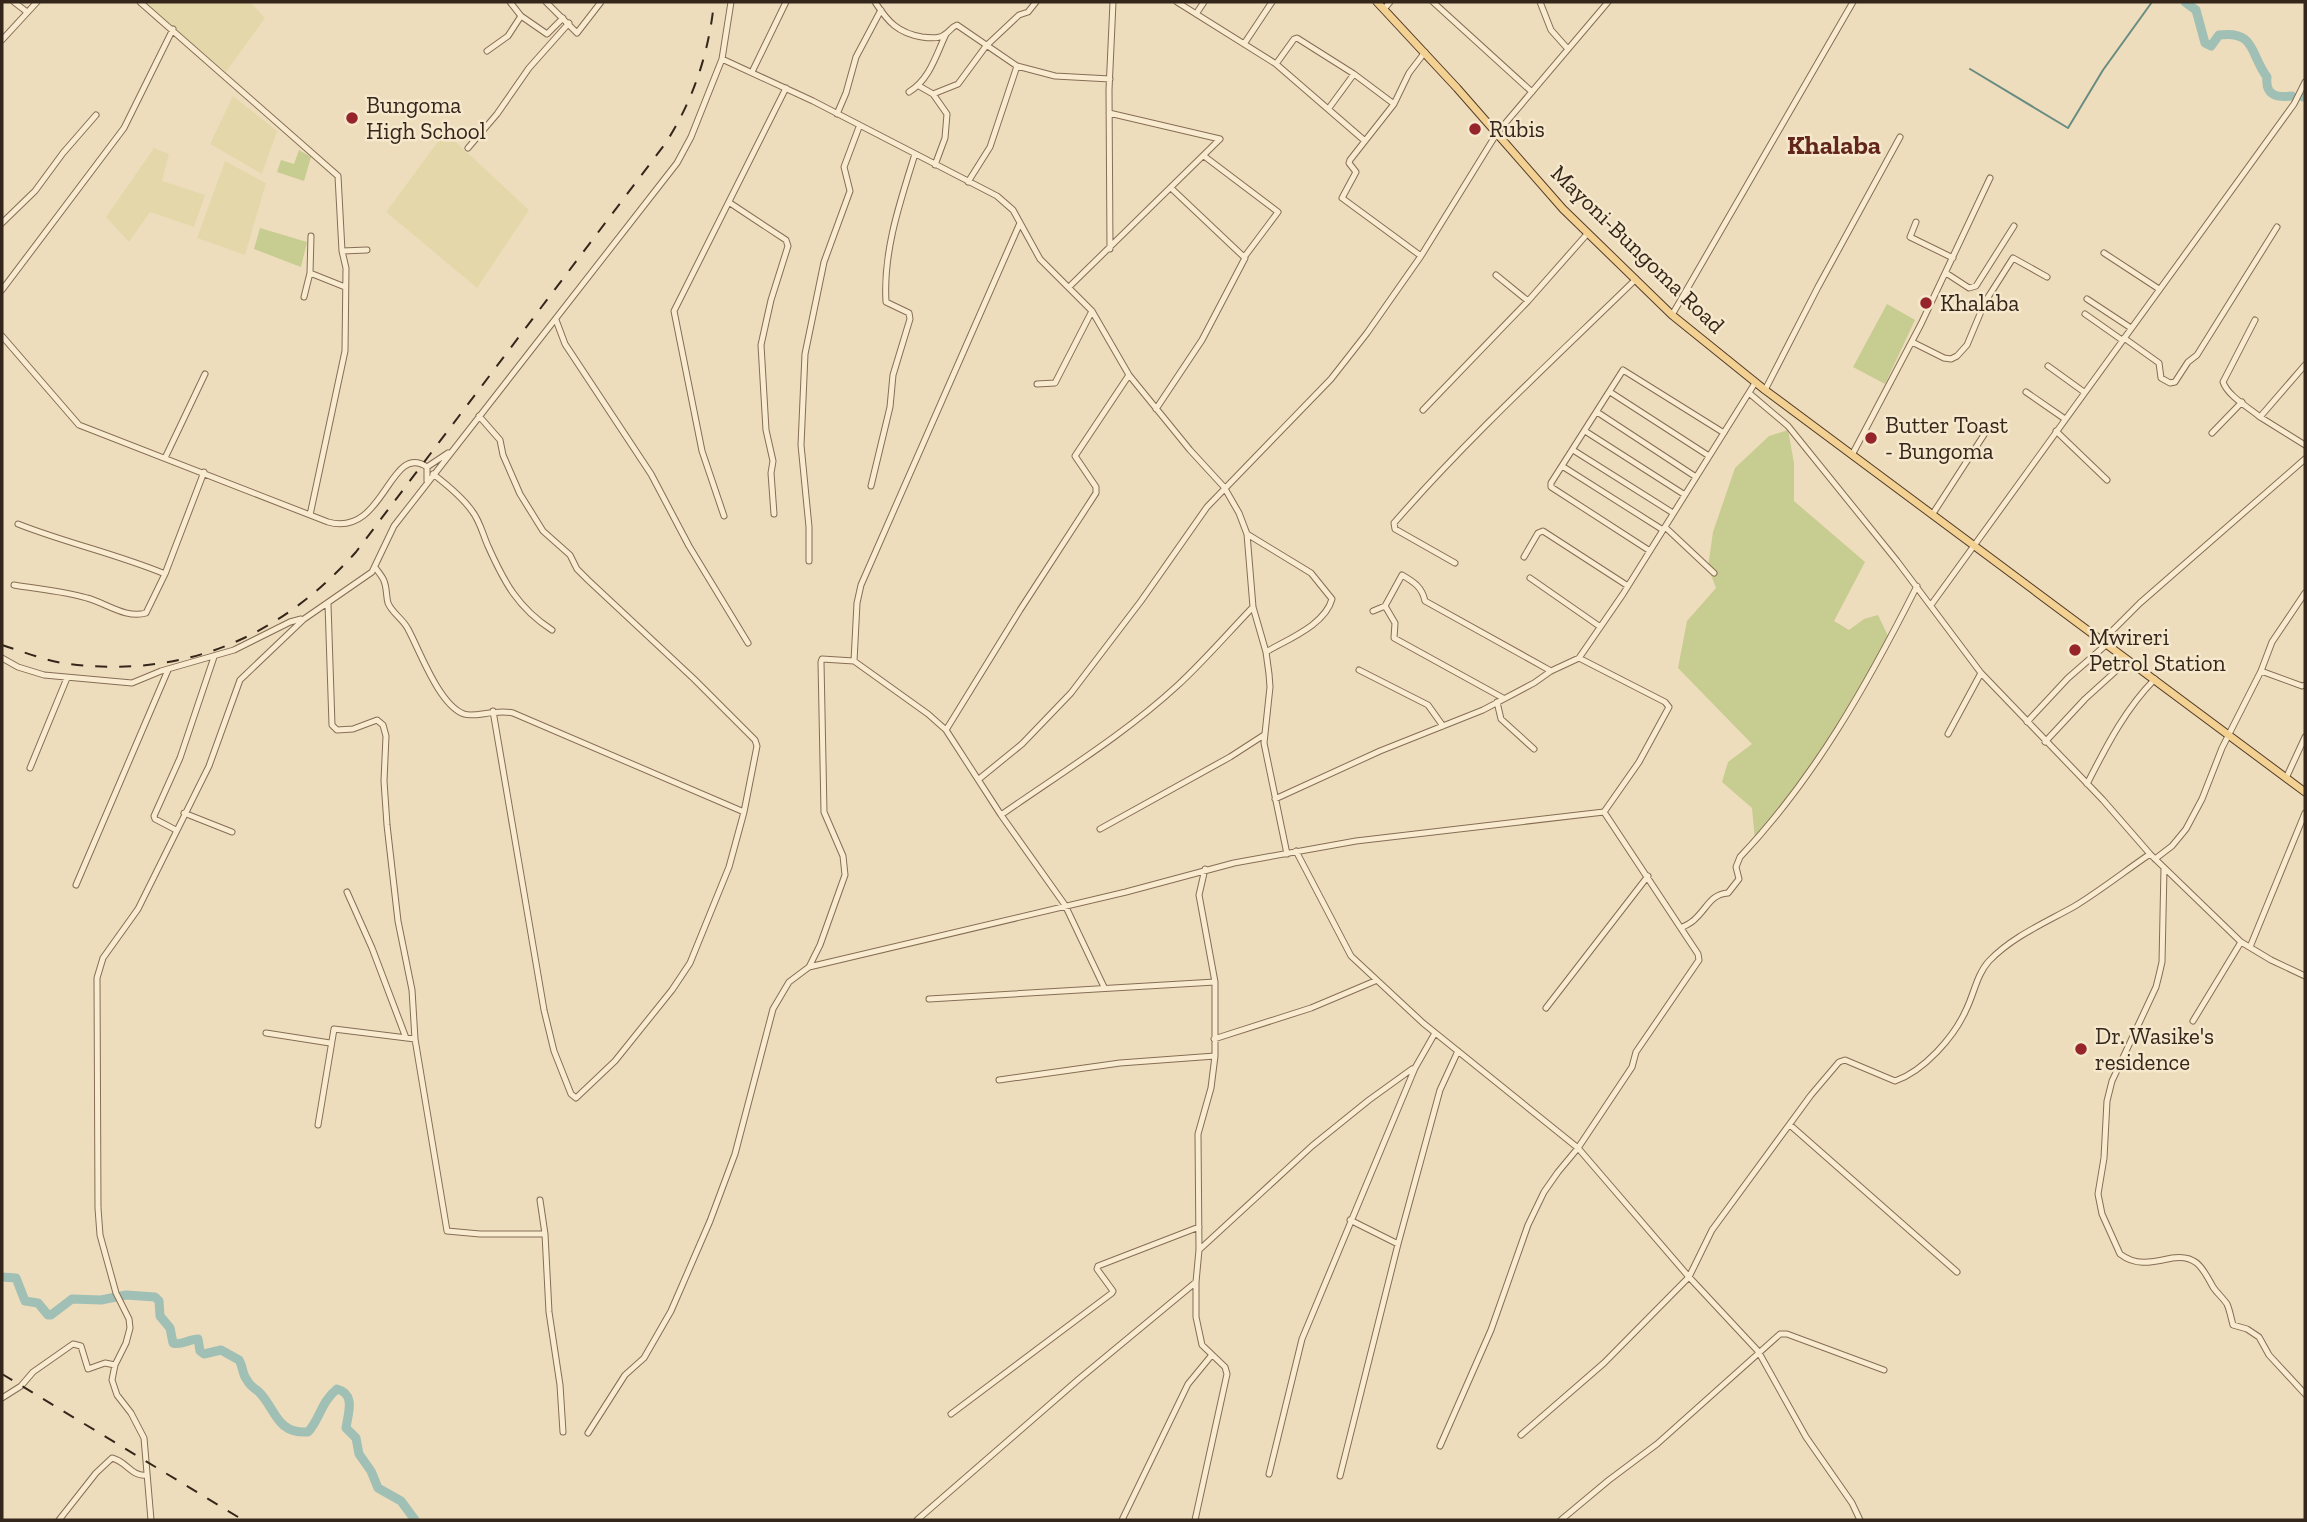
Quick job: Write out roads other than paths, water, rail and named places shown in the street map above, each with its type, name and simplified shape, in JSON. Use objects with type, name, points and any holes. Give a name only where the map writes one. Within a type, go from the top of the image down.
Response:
[{"type":"main road","name":"Mayoni-Bungoma Road","points":[[1377,2],[1497,132],[1563,209],[1672,315],[1755,383],[2305,792]]},
{"type":"street","points":[[14,2],[27,12]]},
{"type":"street","points":[[2,40],[37,2]]},
{"type":"street","points":[[140,2],[338,176],[342,251],[346,268],[345,351],[310,515]]},
{"type":"street","points":[[510,2],[521,16],[547,34],[563,18]]},
{"type":"street","points":[[546,2],[577,33],[601,2]]},
{"type":"street","points":[[151,1520],[144,1438],[114,1388],[112,1380],[115,1365],[129,1334],[129,1319],[118,1296],[104,1253],[98,1208],[96,978],[99,967],[107,951],[138,909],[209,765],[240,680],[304,619],[372,572],[394,526],[677,163],[691,137],[722,59],[731,2]]},
{"type":"street","points":[[752,72],[786,2]]},
{"type":"street","points":[[875,2],[905,34],[930,38],[946,34]]},
{"type":"street","points":[[933,94],[958,84],[986,46],[1019,15],[1028,12],[1036,2]]},
{"type":"street","points":[[1110,249],[1109,113],[1113,2]]},
{"type":"street","points":[[1177,2],[1276,64],[1365,141]]},
{"type":"street","points":[[1196,14],[1205,2]]},
{"type":"street","points":[[1244,44],[1272,2]]},
{"type":"street","points":[[1384,9],[1390,2]]},
{"type":"street","points":[[1433,2],[1532,92]]},
{"type":"street","points":[[1540,2],[1551,30],[1567,48]]},
{"type":"street","points":[[979,779],[1022,744],[1071,693],[1141,601],[1206,507],[1331,379],[1367,334],[1421,256],[1497,132],[1608,2]]},
{"type":"street","points":[[1672,315],[1853,2]]},
{"type":"street","points":[[837,114],[856,57],[881,10]]},
{"type":"street","points":[[486,51],[508,36],[521,16]]},
{"type":"street","points":[[468,148],[498,114],[529,68],[569,23]]},
{"type":"street","points":[[909,92],[919,86],[927,75],[946,34],[957,25],[1017,66],[1055,76],[1110,79]]},
{"type":"street","points":[[2,290],[124,128],[141,99],[173,29]]},
{"type":"street","points":[[1276,64],[1296,38],[1354,74],[1394,104]]},
{"type":"street","points":[[1421,256],[1342,198],[1356,172],[1349,161],[1394,104],[1409,73],[1425,52]]},
{"type":"street","points":[[722,59],[786,88],[1005,203],[1013,210],[1040,259],[1092,311],[1129,375],[1224,487],[1247,534],[1253,607],[1266,652],[1270,687],[1264,735],[1266,755],[1287,854]]},
{"type":"street","points":[[968,182],[990,147],[1017,66]]},
{"type":"street","points":[[1329,108],[1354,74]]},
{"type":"street","points":[[1931,605],[2294,104],[2305,82]]},
{"type":"street","points":[[919,86],[933,94],[947,114],[944,138],[935,165]]},
{"type":"street","points":[[724,516],[702,451],[674,311],[786,88]]},
{"type":"street","points":[[1069,287],[1220,138],[1109,113]]},
{"type":"street","points":[[2,223],[35,191],[96,115]]},
{"type":"street","points":[[808,561],[809,527],[801,445],[805,354],[824,262],[850,191],[844,171],[845,161],[859,127]]},
{"type":"street","points":[[1765,390],[1900,137]]},
{"type":"street","points":[[871,486],[890,407],[893,375],[910,319],[909,313],[886,302],[886,271],[896,217],[915,154]]},
{"type":"street","points":[[1156,409],[1202,340],[1245,256],[1278,212],[1204,156]]},
{"type":"street","points":[[1852,455],[1912,342],[1990,178]]},
{"type":"street","points":[[1171,188],[1245,256]]},
{"type":"street","points":[[730,203],[786,240],[788,246],[771,300],[761,345],[766,430],[773,461],[771,473],[775,514]]},
{"type":"street","points":[[1916,222],[1910,237],[1953,258]]},
{"type":"street","points":[[854,661],[857,603],[861,585],[1020,223]]},
{"type":"street","points":[[1946,273],[1969,288],[1976,286],[2014,226]]},
{"type":"street","points":[[2085,314],[2159,363],[2161,378],[2170,383],[2175,382],[2188,362],[2197,355],[2277,227]]},
{"type":"street","points":[[1423,410],[1528,301],[1588,233]]},
{"type":"street","points":[[304,296],[310,273],[311,236]]},
{"type":"street","points":[[342,251],[366,250]]},
{"type":"street","points":[[2104,253],[2160,289]]},
{"type":"street","points":[[1912,342],[1951,359],[1967,345],[1985,303],[2013,258],[2047,277]]},
{"type":"street","points":[[310,273],[345,287]]},
{"type":"street","points":[[1496,275],[1528,301]]},
{"type":"street","points":[[1455,563],[1395,529],[1394,523],[1536,374],[1636,279]]},
{"type":"street","points":[[2087,299],[2131,328]]},
{"type":"street","points":[[1037,384],[1055,383],[1092,311]]},
{"type":"street","points":[[556,320],[565,344],[650,474],[689,546],[748,643]]},
{"type":"street","points":[[2255,320],[2223,382],[2226,389],[2260,417],[2305,445]]},
{"type":"street","points":[[2,336],[79,425],[340,526],[361,519],[402,467],[414,461],[428,467]]},
{"type":"street","points":[[2260,417],[2305,365]]},
{"type":"street","points":[[2048,366],[2084,392]]},
{"type":"street","points":[[1650,551],[1551,487],[1562,466],[1624,370],[1724,433]]},
{"type":"street","points":[[165,458],[205,374]]},
{"type":"street","points":[[946,730],[1096,493],[1096,486],[1074,456],[1129,375]]},
{"type":"street","points":[[1275,799],[1497,702],[1579,658],[1628,586],[1755,383]]},
{"type":"street","points":[[2026,391],[2065,419]]},
{"type":"street","points":[[1610,392],[1709,456]]},
{"type":"street","points":[[1749,393],[1788,426],[1917,586],[1981,673],[2164,868],[2241,942],[2305,976]]},
{"type":"street","points":[[2212,433],[2242,402]]},
{"type":"street","points":[[1597,412],[1696,477]]},
{"type":"street","points":[[480,416],[500,440],[503,455],[520,494],[542,531],[570,555],[588,580],[694,679],[755,740],[757,746],[744,812],[729,867],[690,963],[672,990],[615,1061],[578,1096],[573,1097],[555,1051],[544,1010],[493,711]]},
{"type":"street","points":[[1932,515],[1989,427]]},
{"type":"street","points":[[1585,431],[1685,495]]},
{"type":"street","points":[[2056,431],[2107,480]]},
{"type":"street","points":[[1573,450],[1673,513]]},
{"type":"street","points":[[428,467],[451,452]]},
{"type":"street","points":[[2027,722],[2140,603],[2305,459]]},
{"type":"street","points":[[1562,466],[1664,528],[1714,573]]},
{"type":"street","points":[[427,483],[428,467]]},
{"type":"street","points":[[14,585],[82,597],[113,609],[141,615],[148,611],[204,472]]},
{"type":"street","points":[[433,474],[473,512],[502,579],[511,592],[537,620],[552,630]]},
{"type":"street","points":[[18,524],[165,573]]},
{"type":"street","points":[[1524,557],[1538,533],[1543,531],[1628,586]]},
{"type":"street","points":[[1247,534],[1311,573],[1332,599],[1329,608],[1321,617],[1266,652]]},
{"type":"street","points":[[376,567],[384,581],[391,608],[408,629],[434,682],[447,699],[467,715],[493,711],[513,713],[744,812]]},
{"type":"street","points":[[1373,611],[1385,606],[1402,575],[1414,582],[1423,592],[1425,601],[1551,671]]},
{"type":"street","points":[[1530,578],[1600,626]]},
{"type":"street","points":[[1681,928],[1695,919],[1709,902],[1720,894],[1728,893],[1737,884],[1739,879],[1736,867],[1740,857],[1788,803],[1830,745],[1917,586]]},
{"type":"street","points":[[1521,1435],[1604,1363],[1689,1278],[1712,1230],[1829,1072],[1842,1060],[1895,1081],[1915,1070],[1946,1041],[1963,1016],[1981,973],[1990,960],[2036,925],[2075,905],[2172,846],[2186,830],[2202,799],[2272,642],[2305,593]]},
{"type":"street","points":[[328,604],[332,725],[337,730],[353,729],[377,720],[383,725],[386,736],[384,781],[398,921],[412,990],[415,1039],[448,1232],[545,1234]]},
{"type":"street","points":[[1385,606],[1392,614],[1395,624],[1394,638],[1503,698]]},
{"type":"street","points":[[1001,815],[1161,699],[1179,684],[1253,607]]},
{"type":"street","points":[[2,658],[30,671],[67,678],[126,683],[234,650],[290,622],[304,619]]},
{"type":"street","points":[[176,830],[154,816],[180,758],[214,657]]},
{"type":"street","points":[[589,1433],[625,1376],[644,1358],[671,1311],[710,1221],[735,1154],[773,1009],[789,982],[809,967],[1126,892],[1205,869],[1296,851],[1424,832],[1604,812],[1639,762],[1669,707],[1665,702],[1579,658]]},
{"type":"street","points":[[809,967],[820,945],[845,875],[843,856],[824,813],[821,660],[854,661],[928,713],[946,730],[1001,815],[1065,905],[1104,987]]},
{"type":"street","points":[[2045,741],[2085,699],[2128,660]]},
{"type":"street","points":[[76,885],[168,670]]},
{"type":"street","points":[[1359,670],[1428,705],[1443,726]]},
{"type":"street","points":[[2261,671],[2305,685]]},
{"type":"street","points":[[1948,734],[1981,673]]},
{"type":"street","points":[[30,768],[67,678]]},
{"type":"street","points":[[2087,784],[2112,736],[2143,691],[2155,679]]},
{"type":"street","points":[[1497,702],[1501,719],[1534,749]]},
{"type":"street","points":[[1100,829],[1230,757],[1264,735]]},
{"type":"street","points":[[2287,776],[2305,737]]},
{"type":"street","points":[[1440,1446],[1491,1330],[1528,1225],[1544,1192],[1578,1148],[1632,1067],[1636,1052],[1699,960],[1698,954],[1648,876],[1604,812]]},
{"type":"street","points":[[184,813],[232,832]]},
{"type":"street","points":[[2250,947],[2305,813]]},
{"type":"street","points":[[1296,851],[1351,957],[1436,1033],[1578,1148],[1689,1278],[1758,1351],[1806,1437],[1852,1503],[1860,1520]]},
{"type":"street","points":[[2164,868],[2161,900],[2162,962],[2156,987],[2108,1091],[2099,1203],[2120,1254],[2142,1263],[2184,1258],[2206,1270],[2214,1288],[2225,1301],[2233,1325],[2248,1329],[2259,1337],[2269,1355],[2305,1394]]},
{"type":"street","points":[[1195,1520],[1227,1374],[1225,1367],[1202,1345],[1196,1317],[1199,1250],[1198,1135],[1211,1088],[1215,1056],[1215,982],[1199,895],[1205,869]]},
{"type":"street","points":[[1546,1008],[1648,876]]},
{"type":"street","points":[[347,892],[372,947],[406,1038]]},
{"type":"street","points":[[2193,1021],[2241,942]]},
{"type":"street","points":[[1214,1039],[1311,1008],[1375,981]]},
{"type":"street","points":[[929,999],[1215,982]]},
{"type":"street","points":[[318,1125],[333,1031],[337,1028],[415,1039]]},
{"type":"street","points":[[266,1033],[330,1043]]},
{"type":"street","points":[[1269,1474],[1302,1339],[1415,1068],[1436,1033]]},
{"type":"street","points":[[1340,1476],[1440,1090],[1458,1051]]},
{"type":"street","points":[[999,1080],[1121,1063],[1215,1056]]},
{"type":"street","points":[[1199,1250],[1312,1146],[1369,1100],[1415,1068]]},
{"type":"street","points":[[1790,1125],[1957,1272]]},
{"type":"street","points":[[540,1200],[563,1432]]},
{"type":"street","points":[[1350,1220],[1398,1244]]},
{"type":"street","points":[[951,1414],[1113,1292],[1097,1269],[1098,1266],[1199,1227]]},
{"type":"street","points":[[917,1520],[1079,1379],[1196,1282]]},
{"type":"street","points":[[1561,1520],[1609,1479],[1657,1444],[1758,1351],[1783,1333],[1884,1370]]},
{"type":"street","points":[[2,1398],[73,1344],[81,1346],[88,1369],[105,1363],[115,1365]]},
{"type":"street","points":[[1122,1520],[1188,1384],[1211,1356]]},
{"type":"street","points":[[59,1520],[96,1473],[113,1458],[124,1462],[137,1475],[146,1475]]},
{"type":"waterway","points":[[1970,69],[2068,128],[2103,70],[2152,2]]},
{"type":"waterway","points":[[2185,2],[2196,10],[2205,43],[2211,46],[2219,35],[2240,36],[2250,46],[2267,77],[2270,91],[2277,96],[2292,96]]},
{"type":"waterway","points":[[2,1277],[16,1278],[25,1301],[38,1303],[48,1315],[72,1299],[101,1300],[126,1295],[155,1297],[159,1301],[160,1316],[170,1328],[173,1343],[198,1339],[200,1351],[204,1354],[221,1350],[239,1360],[249,1384],[265,1399],[283,1425],[297,1432],[308,1432],[332,1394],[337,1389],[343,1391],[349,1400],[346,1428],[356,1438],[359,1454],[371,1471],[378,1488],[401,1501],[415,1520]]},
{"type":"railway","points":[[2,645],[43,659],[69,664],[111,667],[152,665],[227,646],[262,629],[295,608],[326,582],[356,552],[665,144],[684,111],[698,76],[708,40],[714,2]]},
{"type":"railway","points":[[2,1374],[243,1520]]},
{"type":"place","name":"Bungoma High School","points":[[352,118]]},
{"type":"place","name":"Rubis","points":[[1475,129]]},
{"type":"place","name":"Khalaba","points":[[1926,303]]},
{"type":"place","name":"Butter Toast - Bungoma","points":[[1871,438]]},
{"type":"place","name":"Mwireri Petrol Station","points":[[2075,650]]},
{"type":"place","name":"Dr. Wasike's residence","points":[[2081,1049]]},
{"type":"district","name":"Khalaba","points":[[1834,145]]}]
